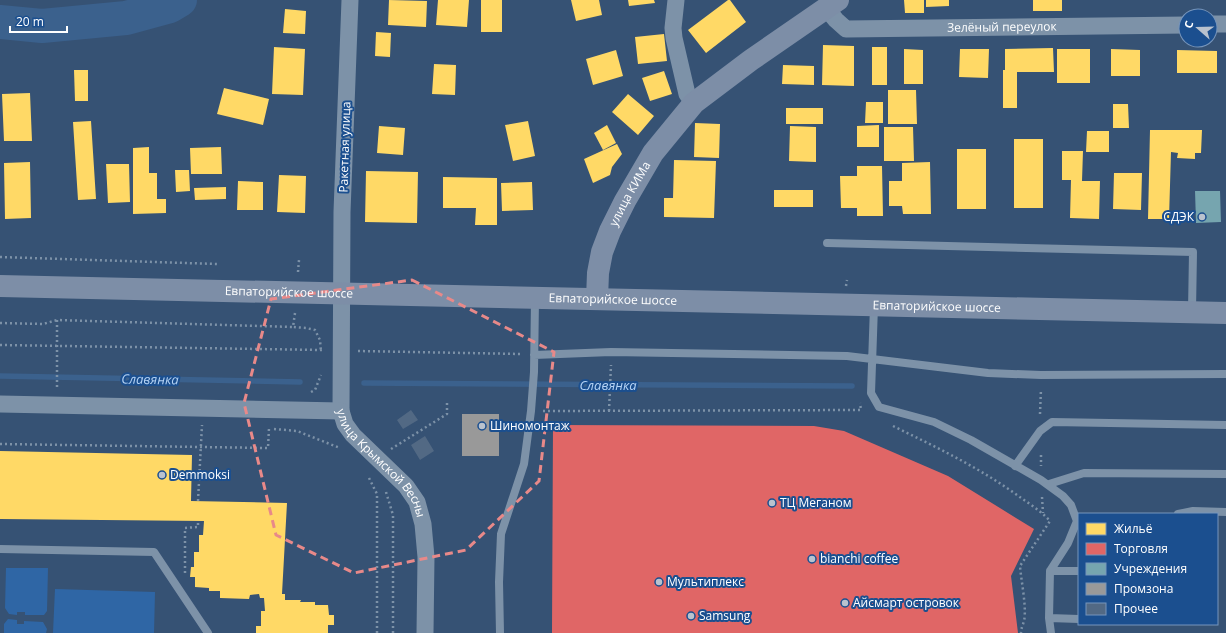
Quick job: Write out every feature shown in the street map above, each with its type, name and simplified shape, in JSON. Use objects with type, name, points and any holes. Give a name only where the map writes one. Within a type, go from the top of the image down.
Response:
[{"type":"main road","name":"улица КИМа","points":[[597,299],[598,273],[602,252],[610,231],[624,201],[653,154],[694,103],[832,4]]},
{"type":"main road","name":"Евпаторийское шоссе","points":[[0,286],[1226,313]]},
{"type":"street","name":"Ракетная улица","points":[[343,294],[342,212],[350,0]]},
{"type":"street","points":[[676,0],[673,28],[674,38],[687,94],[694,103]]},
{"type":"street","name":"Зелёный переулок","points":[[832,4],[836,20],[846,29],[1178,25]]},
{"type":"street","name":"улица Крымской Весны","points":[[343,294],[341,411],[345,424],[353,435],[406,486],[417,502],[423,524],[426,557],[425,633]]},
{"type":"street","points":[[0,404],[341,411]]},
{"type":"lane","points":[[826,243],[1193,252],[1192,312]]},
{"type":"lane","points":[[500,633],[499,582],[501,534],[524,464],[531,411],[534,372],[535,298]]},
{"type":"lane","points":[[874,305],[871,393],[880,407],[934,422],[971,440],[1049,484],[1071,505],[1078,521],[1068,543],[1050,571],[1051,633]]},
{"type":"lane","points":[[534,355],[611,352],[847,356],[988,373],[1041,375],[1226,374]]},
{"type":"lane","points":[[1015,466],[1040,432],[1052,422],[1226,425]]},
{"type":"lane","points":[[1049,484],[1084,473],[1226,474]]},
{"type":"lane","points":[[1183,513],[1193,511],[1226,512]]},
{"type":"lane","points":[[0,549],[154,552],[208,633]]},
{"type":"lane","points":[[1050,571],[1078,571]]},
{"type":"lane","points":[[1050,618],[1078,619]]},
{"type":"path","points":[[0,257],[217,264]]},
{"type":"path","points":[[57,320],[58,366]]},
{"type":"path","points":[[0,323],[43,324],[57,320],[293,327]]},
{"type":"path","points":[[0,345],[342,350],[534,355]]},
{"type":"path","points":[[609,411],[611,352]]},
{"type":"path","points":[[860,398],[860,410]]},
{"type":"path","points":[[380,460],[394,446],[447,414],[447,400]]},
{"type":"path","points":[[198,501],[203,409]]},
{"type":"path","points":[[531,411],[860,410],[867,414]]},
{"type":"path","points":[[888,424],[955,457],[1000,483],[1043,513],[1050,521],[1020,566],[1024,600],[1024,621],[1021,633]]},
{"type":"path","points":[[0,444],[268,448],[269,429],[297,431],[339,447],[345,452]]},
{"type":"path","points":[[372,477],[367,473],[377,494],[377,633]]},
{"type":"path","points":[[385,489],[393,515],[393,633]]},
{"type":"path","points":[[185,577],[185,528],[198,527],[198,521]]},
{"type":"highlighted area","points":[[412,280],[554,352],[539,481],[466,550],[354,573],[276,535],[244,403],[271,299]]},
{"type":"shaded area","points":[[6,568],[48,568],[47,611],[44,615],[25,615],[25,612],[17,612],[17,615],[9,614],[5,608]]},
{"type":"shaded area","points":[[55,589],[155,592],[154,633],[53,633]]},
{"type":"shaded area","points":[[8,619],[17,620],[17,624],[24,624],[24,621],[43,622],[47,629],[46,633],[4,633],[4,624]]},
{"type":"building: Жильё","points":[[389,0],[427,1],[426,27],[388,25]]},
{"type":"building: Жильё","points":[[438,0],[469,0],[467,27],[436,25]]},
{"type":"building: Жильё","points":[[481,0],[502,0],[502,32],[481,32]]},
{"type":"building: Жильё","points":[[571,0],[599,0],[602,15],[576,21]]},
{"type":"building: Жильё","points":[[628,0],[654,0],[655,3],[629,6]]},
{"type":"building: Жильё","points":[[730,0],[746,22],[706,53],[688,30]]},
{"type":"building: Жильё","points":[[904,0],[924,0],[924,13],[905,13]]},
{"type":"building: Жильё","points":[[926,0],[949,0],[949,6],[926,7]]},
{"type":"building: Жильё","points":[[1033,0],[1062,0],[1062,11],[1033,11]]},
{"type":"building: Жильё","points":[[285,9],[306,11],[305,34],[283,33]]},
{"type":"building: Жильё","points":[[376,32],[391,33],[390,57],[375,56]]},
{"type":"building: Жильё","points":[[664,34],[667,61],[638,64],[635,37]]},
{"type":"building: Жильё","points":[[823,45],[854,46],[854,86],[822,85]]},
{"type":"building: Жильё","points":[[274,47],[305,49],[303,95],[272,94]]},
{"type":"building: Жильё","points":[[872,47],[887,47],[887,85],[872,85]]},
{"type":"building: Жильё","points":[[1053,48],[1054,72],[1017,72],[1017,108],[1003,108],[1003,70],[1005,70],[1005,49]]},
{"type":"building: Жильё","points":[[904,49],[923,50],[923,84],[904,84]]},
{"type":"building: Жильё","points":[[960,49],[989,49],[988,78],[959,77]]},
{"type":"building: Жильё","points":[[1057,49],[1090,49],[1090,83],[1057,83]]},
{"type":"building: Жильё","points":[[1111,49],[1140,50],[1140,76],[1111,76]]},
{"type":"building: Жильё","points":[[616,50],[623,76],[593,85],[586,59]]},
{"type":"building: Жильё","points":[[1177,50],[1217,51],[1217,73],[1177,73]]},
{"type":"building: Жильё","points":[[434,64],[456,65],[455,95],[432,94]]},
{"type":"building: Жильё","points":[[783,65],[814,66],[814,85],[782,84]]},
{"type":"building: Жильё","points":[[74,70],[88,70],[88,101],[75,101]]},
{"type":"building: Жильё","points":[[664,71],[672,94],[650,101],[642,78]]},
{"type":"building: Жильё","points":[[224,88],[269,99],[263,125],[217,114]]},
{"type":"building: Жильё","points":[[888,90],[916,90],[917,124],[888,124]]},
{"type":"building: Жильё","points":[[30,93],[32,141],[4,141],[2,94]]},
{"type":"building: Жильё","points":[[628,94],[654,116],[638,135],[612,112]]},
{"type":"building: Жильё","points":[[866,102],[883,102],[883,123],[865,123]]},
{"type":"building: Жильё","points":[[1113,104],[1128,104],[1129,128],[1113,128]]},
{"type":"building: Жильё","points":[[786,108],[823,108],[823,124],[786,124]]},
{"type":"building: Жильё","points":[[91,121],[96,199],[78,200],[73,122]]},
{"type":"building: Жильё","points":[[528,121],[535,156],[513,161],[505,125]]},
{"type":"building: Жильё","points":[[695,123],[720,124],[719,158],[694,157]]},
{"type":"building: Жильё","points":[[607,125],[616,143],[603,150],[594,133]]},
{"type":"building: Жильё","points":[[879,125],[879,147],[857,147],[857,126]]},
{"type":"building: Жильё","points":[[379,126],[405,128],[403,155],[377,153]]},
{"type":"building: Жильё","points":[[790,126],[816,127],[816,162],[789,161]]},
{"type":"building: Жильё","points":[[884,127],[913,127],[914,161],[884,161]]},
{"type":"building: Жильё","points":[[1150,130],[1202,130],[1201,153],[1195,153],[1195,159],[1177,158],[1178,153],[1171,152],[1169,219],[1148,219]]},
{"type":"building: Жильё","points":[[1087,131],[1109,131],[1109,152],[1086,152]]},
{"type":"building: Жильё","points":[[1014,139],[1043,139],[1043,208],[1014,208]]},
{"type":"building: Жильё","points":[[617,144],[622,154],[612,167],[610,175],[593,183],[584,159]]},
{"type":"building: Жильё","points":[[149,147],[149,173],[157,173],[157,199],[166,199],[166,213],[133,214],[133,148]]},
{"type":"building: Жильё","points":[[221,147],[222,174],[191,174],[190,148]]},
{"type":"building: Жильё","points":[[957,149],[986,149],[986,209],[957,209]]},
{"type":"building: Жильё","points":[[1062,151],[1083,151],[1082,181],[1100,181],[1099,219],[1070,218],[1071,180],[1062,180]]},
{"type":"building: Жильё","points":[[674,160],[716,161],[714,218],[664,217],[664,198],[673,198]]},
{"type":"building: Жильё","points":[[30,162],[31,218],[5,219],[4,163]]},
{"type":"building: Жильё","points":[[930,162],[931,214],[903,214],[902,206],[889,206],[889,181],[902,181],[902,163]]},
{"type":"building: Жильё","points":[[106,164],[129,164],[130,202],[108,203]]},
{"type":"building: Жильё","points":[[857,166],[882,166],[883,216],[857,216],[857,208],[841,208],[840,176],[857,176]]},
{"type":"building: Жильё","points":[[175,170],[189,170],[190,191],[176,192]]},
{"type":"building: Жильё","points":[[366,171],[418,172],[417,223],[365,222]]},
{"type":"building: Жильё","points":[[1114,173],[1142,173],[1141,210],[1113,209]]},
{"type":"building: Жильё","points":[[279,175],[306,176],[305,213],[277,212]]},
{"type":"building: Жильё","points":[[443,177],[497,178],[497,225],[475,225],[476,208],[443,208]]},
{"type":"building: Жильё","points":[[238,181],[263,182],[263,210],[237,210]]},
{"type":"building: Жильё","points":[[532,182],[533,210],[502,211],[501,183]]},
{"type":"building: Жильё","points":[[226,187],[226,199],[195,200],[194,188]]},
{"type":"building: Жильё","points":[[774,190],[813,190],[813,207],[774,207]]},
{"type":"building: Жильё","points":[[0,451],[192,455],[191,501],[287,503],[282,594],[285,594],[285,600],[301,600],[300,602],[315,602],[315,605],[328,605],[329,615],[334,615],[334,625],[328,625],[328,633],[256,633],[256,626],[261,626],[261,611],[265,611],[264,598],[260,598],[259,594],[250,595],[249,599],[220,598],[220,591],[209,591],[209,588],[195,587],[195,577],[190,577],[191,567],[194,567],[194,552],[199,552],[199,535],[203,535],[204,521],[0,519]]},
{"type":"building: Торговля","name":"ТЦ Меганом","points":[[553,425],[814,426],[844,431],[948,476],[1034,529],[1011,576],[1018,633],[552,633]]},
{"type":"building: Учреждения","points":[[1195,191],[1220,191],[1221,222],[1196,223]]},
{"type":"building: Промзона","points":[[462,414],[499,414],[499,456],[462,456]]},
{"type":"building: Прочее","points":[[411,410],[418,420],[403,429],[397,420]]},
{"type":"building: Прочее","points":[[425,436],[434,451],[420,460],[411,445]]},
{"type":"waterway","points":[[0,22],[42,26],[126,18],[170,6],[180,0]]},
{"type":"waterway","name":"Славянка","points":[[0,376],[300,382]]},
{"type":"waterway","name":"Славянка","points":[[364,383],[852,386]]},
{"type":"place","name":"СДЭК","points":[[1202,217]]},
{"type":"place","name":"Шиномонтаж","points":[[482,426]]},
{"type":"place","name":"Demmoksi","points":[[162,475]]},
{"type":"place","name":"ТЦ Меганом","points":[[772,503]]},
{"type":"place","name":"bianchi coffee","points":[[812,559]]},
{"type":"place","name":"Мультиплекс","points":[[659,582]]},
{"type":"place","name":"Айсмарт островок","points":[[845,603]]},
{"type":"place","name":"Samsung","points":[[691,616]]}]
